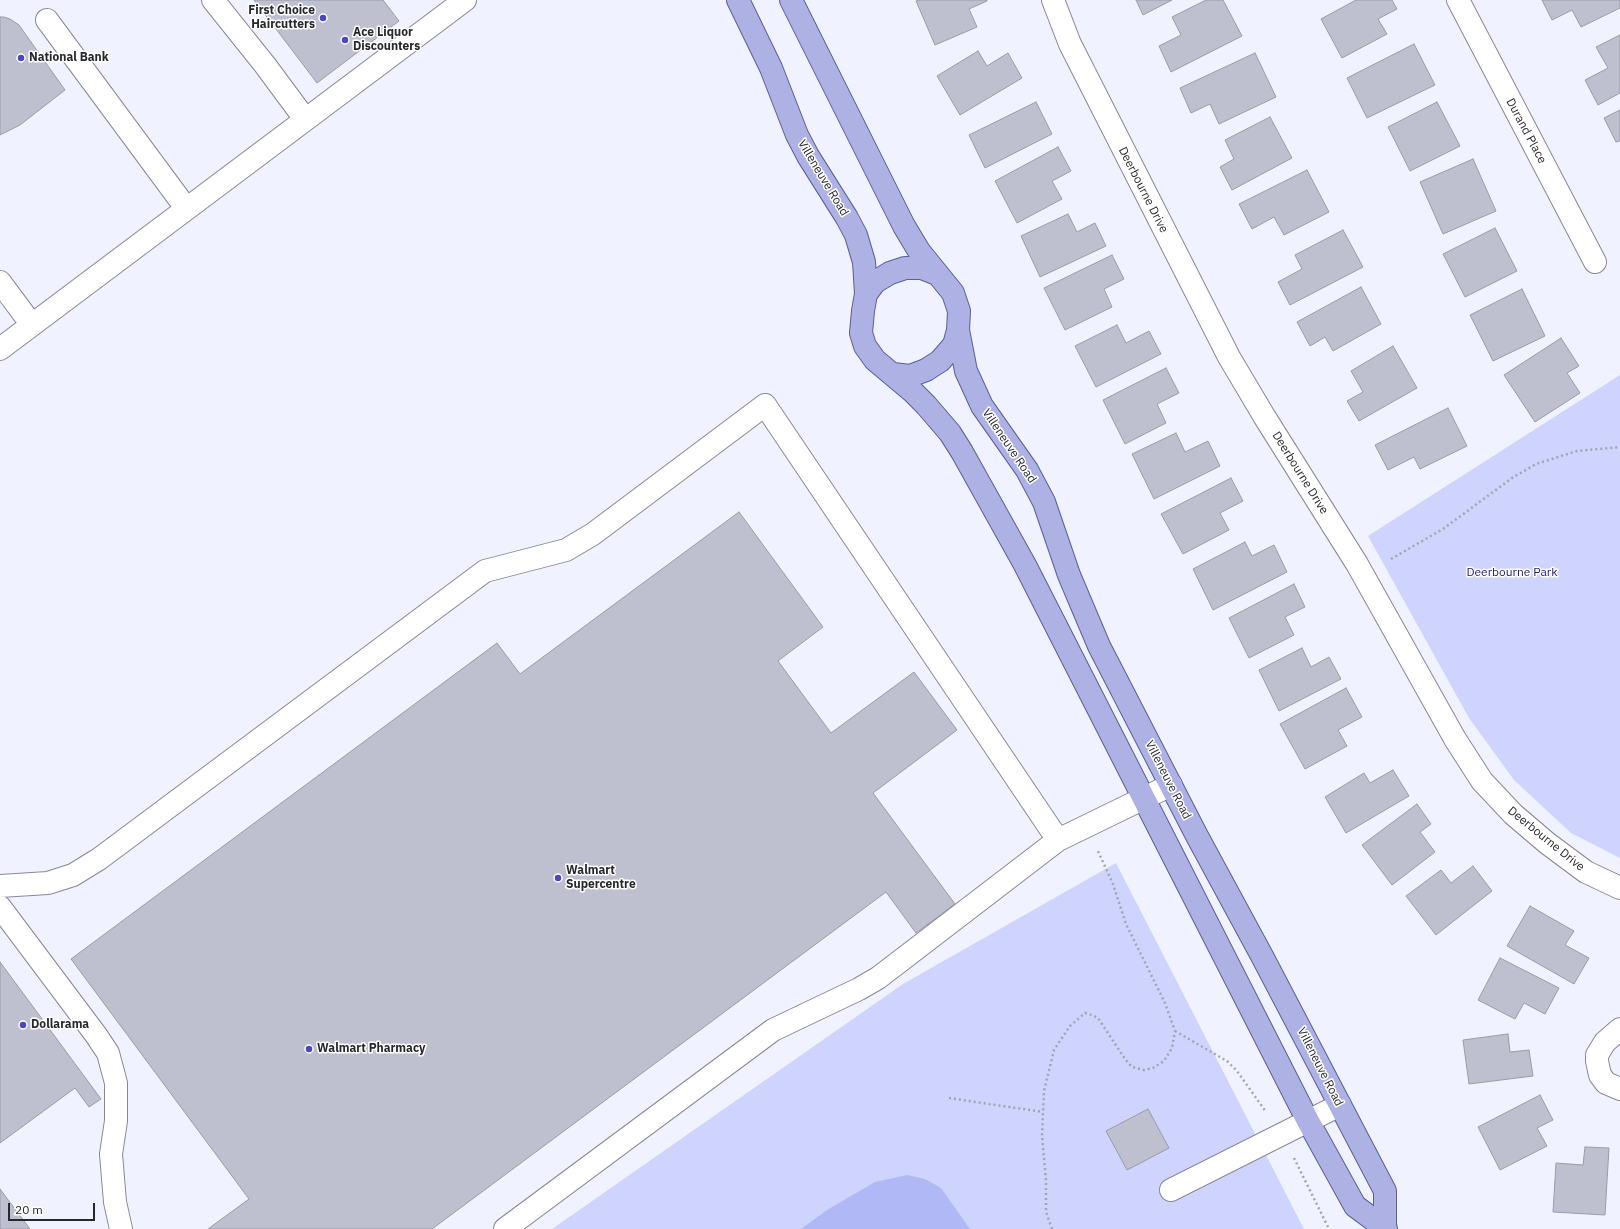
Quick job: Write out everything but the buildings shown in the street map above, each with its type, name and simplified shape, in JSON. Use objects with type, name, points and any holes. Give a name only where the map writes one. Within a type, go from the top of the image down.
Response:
[{"type":"main road","name":"Villeneuve Road","points":[[738,0],[771,68],[797,135],[814,167],[847,218],[856,235],[864,262],[866,294]]},
{"type":"main road","points":[[791,0],[904,226],[919,251],[953,293],[959,310],[958,330],[954,345],[940,361],[926,370],[910,376],[893,374],[875,360],[865,346],[861,333],[866,294],[875,282],[895,271],[905,268],[922,268],[937,274]]},
{"type":"main road","name":"Villeneuve Road","points":[[958,330],[966,371],[982,406],[1027,470],[1044,502],[1069,575],[1099,646],[1385,1191],[1386,1228]]},
{"type":"main road","name":"Villeneuve Road","points":[[893,374],[930,410],[950,433],[962,452],[1025,565],[1308,1120],[1355,1206],[1386,1228]]},
{"type":"street","points":[[213,0],[265,65],[305,119]]},
{"type":"street","name":"Deerbourne Drive","points":[[1053,0],[1070,44],[1229,357],[1264,416],[1357,564],[1454,739],[1482,781],[1513,814],[1547,843],[1586,872],[1620,888]]},
{"type":"street","name":"Durand Place","points":[[1458,0],[1595,262]]},
{"type":"street","points":[[0,349],[305,119],[452,4]]},
{"type":"street","points":[[47,20],[186,208]]},
{"type":"street","points":[[0,282],[32,325]]},
{"type":"street","points":[[0,886],[48,883],[74,874],[99,859],[485,571],[566,550],[593,534],[765,405],[1058,840]]},
{"type":"street","points":[[505,1229],[773,1030],[859,989],[878,978],[1058,840],[1171,785]]},
{"type":"street","points":[[0,907],[108,1053],[116,1082],[116,1121],[111,1154],[114,1202],[121,1229]]},
{"type":"street","points":[[1620,1029],[1605,1042],[1597,1055],[1600,1075],[1606,1083],[1620,1089]]},
{"type":"street","points":[[1171,1190],[1340,1105]]},
{"type":"path","points":[[1391,559],[1443,529],[1512,478],[1536,464],[1577,451],[1620,447]]},
{"type":"path","points":[[1052,1229],[1046,1212],[1046,1181],[1042,1135],[1042,1112],[1044,1091],[1054,1050],[1070,1026],[1084,1013],[1098,1018],[1132,1067],[1144,1070],[1153,1068],[1164,1061],[1172,1048],[1175,1031],[1165,1003],[1126,924],[1113,884],[1097,848]]},
{"type":"path","points":[[1175,1031],[1227,1061],[1268,1114]]},
{"type":"path","points":[[949,1098],[1042,1112]]},
{"type":"path","points":[[1292,1156],[1329,1229]]},
{"type":"green space","name":"Deerbourne Park","points":[[1620,375],[1620,858],[1571,833],[1514,780],[1469,718],[1368,536]]},
{"type":"green space","points":[[1116,863],[1304,1229],[552,1229],[903,984]]},
{"type":"shaded area","points":[[907,1175],[925,1179],[941,1188],[970,1229],[801,1229],[827,1210],[875,1182]]},
{"type":"place","name":"First Choice Haircutters","points":[[323,18]]},
{"type":"place","name":"Ace Liquor Discounters","points":[[345,40]]},
{"type":"place","name":"National Bank","points":[[21,58]]},
{"type":"place","name":"Walmart Supercentre","points":[[558,878]]},
{"type":"place","name":"Dollarama","points":[[23,1025]]},
{"type":"place","name":"Walmart Pharmacy","points":[[309,1049]]}]
